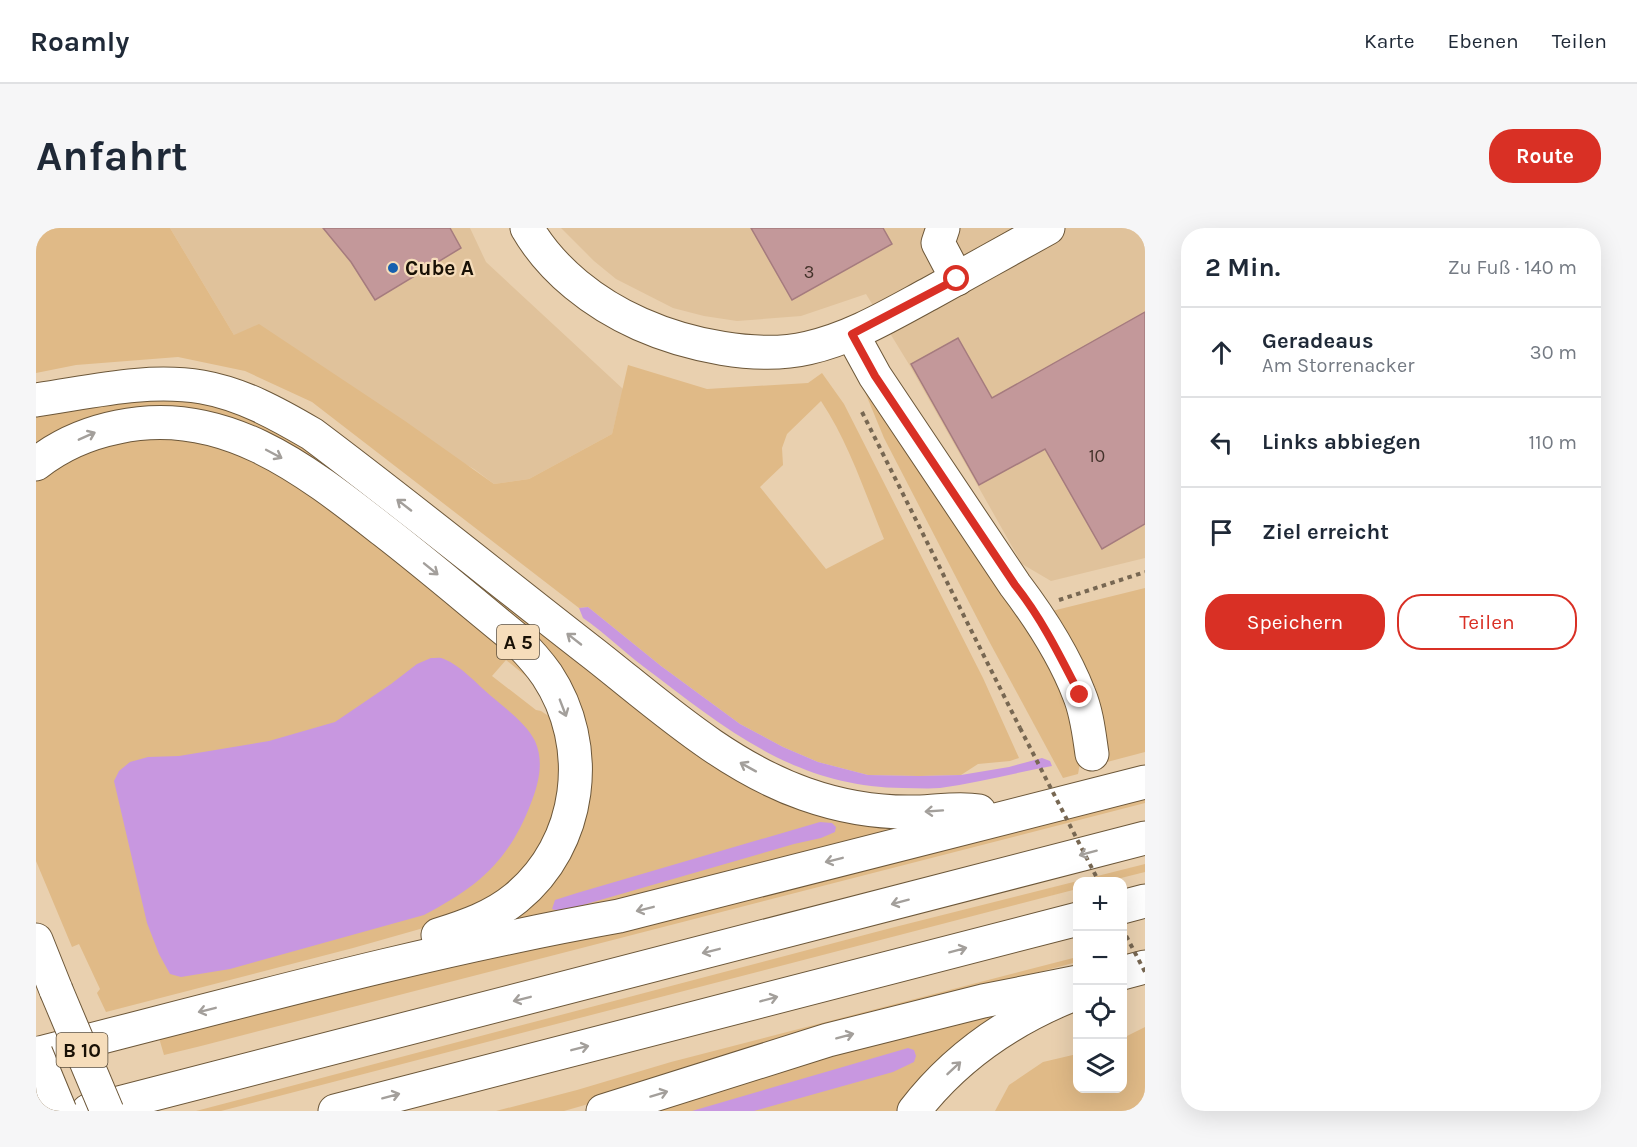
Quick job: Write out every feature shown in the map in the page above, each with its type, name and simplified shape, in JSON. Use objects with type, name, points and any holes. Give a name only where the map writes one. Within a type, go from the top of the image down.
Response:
[{"type":"main road","points":[[943,228],[938,243],[957,279]]},
{"type":"main road","points":[[529,229],[547,257],[581,289],[621,315],[662,334],[698,344],[766,351],[806,349],[852,334],[1048,228]]},
{"type":"main road","points":[[852,334],[894,406],[1032,607],[1054,643],[1080,695],[1092,754]]},
{"type":"main road","name":"A 5","points":[[36,400],[117,387],[174,384],[202,387],[259,405],[312,434],[671,714],[740,763],[805,794],[837,803],[888,811],[915,812],[962,808],[1013,816]]},
{"type":"main road","name":"A 5","points":[[36,464],[53,451],[97,431],[143,421],[178,422],[212,428],[245,439],[310,475],[414,554],[514,637],[547,675],[559,698],[573,736],[577,759],[573,805],[558,848],[535,881],[516,899],[479,921],[263,996]]},
{"type":"main road","points":[[36,1054],[533,931],[619,916],[1145,782]]},
{"type":"main road","points":[[88,1111],[1145,838]]},
{"type":"main road","points":[[1127,906],[1145,901]]},
{"type":"main road","points":[[334,1111],[1073,920]]},
{"type":"main road","name":"B 10","points":[[36,940],[107,1111]]},
{"type":"main road","points":[[1127,972],[1145,967]]},
{"type":"main road","points":[[603,1111],[828,1040],[982,1001],[1073,983]]},
{"type":"main road","points":[[915,1111],[944,1077],[982,1044],[1034,1011],[1073,994]]},
{"type":"main road","name":"B 10","points":[[36,1054],[60,1111]]},
{"type":"path","points":[[857,404],[1096,877]]},
{"type":"path","points":[[1032,607],[1145,573]]},
{"type":"path","points":[[1124,931],[1145,972]]},
{"type":"shaded area","points":[[36,228],[170,228],[234,335],[259,324],[405,421],[494,484],[529,479],[612,434],[628,365],[707,389],[808,383],[822,373],[844,404],[983,678],[1019,758],[978,764],[961,775],[868,775],[818,762],[783,747],[740,724],[661,666],[588,607],[579,608],[312,402],[245,371],[178,357],[76,365],[36,373]],"holes":[[[821,401],[856,468],[884,539],[826,569],[760,487],[783,465],[782,448],[787,434]]]},
{"type":"shaded area","points":[[170,228],[470,228],[486,262],[623,389],[612,434],[529,479],[494,484],[474,469],[234,335]]},
{"type":"shaded area","points":[[561,228],[1145,228],[1145,558],[1051,581],[1022,564],[910,366],[866,294],[801,316],[737,321],[704,316],[673,308],[616,279]]},
{"type":"shaded area","points":[[865,386],[1043,638],[1082,752],[1078,774],[1063,778],[884,438],[865,392]]},
{"type":"shaded area","points":[[140,397],[226,405],[311,448],[646,712],[915,824],[624,898],[508,924],[532,899],[586,740],[446,565],[158,407],[119,412],[36,447],[36,412]]},
{"type":"shaded area","points":[[181,437],[238,450],[306,488],[493,635],[532,679],[506,660],[492,676],[536,710],[553,719],[562,782],[546,840],[510,885],[453,917],[353,948],[106,1012],[97,993],[100,989],[79,944],[72,947],[36,861],[36,481],[67,459],[124,439]]},
{"type":"shaded area","points":[[1145,588],[1145,752],[1107,762],[1099,749],[1048,612]]},
{"type":"shaded area","points":[[588,607],[661,666],[740,724],[783,747],[818,762],[868,775],[919,776],[961,775],[1009,767],[1042,758],[1050,761],[1052,766],[935,788],[903,788],[864,785],[828,777],[795,766],[734,732],[644,667],[583,618],[579,608]]},
{"type":"shaded area","points":[[431,658],[443,658],[469,676],[521,722],[531,734],[538,749],[540,764],[534,795],[513,841],[502,857],[476,883],[424,915],[230,969],[181,977],[170,974],[159,954],[147,923],[114,781],[119,771],[130,762],[148,757],[179,756],[269,741],[335,722],[417,664]]},
{"type":"shaded area","points":[[1145,790],[1145,803],[201,1046],[164,1055],[157,1031]]},
{"type":"shaded area","points":[[820,822],[832,823],[836,827],[835,832],[821,838],[576,907],[559,911],[552,909],[555,900]]},
{"type":"shaded area","points":[[1145,864],[1145,872],[1125,877],[1093,877]]},
{"type":"shaded area","points":[[1073,882],[1073,890],[221,1111],[196,1111]]},
{"type":"shaded area","points":[[1073,958],[1073,963],[784,1040],[634,1091],[564,1111],[496,1111],[671,1062]]},
{"type":"shaded area","points":[[1011,1005],[899,1111],[648,1111],[702,1092]]},
{"type":"shaded area","points":[[1145,1027],[1145,1111],[995,1111],[1009,1085],[1043,1062],[1073,1055],[1073,1093],[1127,1093],[1127,1036]]},
{"type":"shaded area","points":[[908,1048],[914,1050],[916,1056],[914,1062],[893,1072],[754,1111],[692,1111]]},
{"type":"building","name":"Cube A","points":[[323,228],[450,228],[461,248],[375,300],[351,262]]},
{"type":"building","points":[[751,228],[883,228],[892,244],[792,300]]},
{"type":"building","points":[[1145,312],[1145,524],[1102,549],[1045,449],[979,485],[911,364],[958,338],[992,398]]},
{"type":"place","name":"Cube A","points":[[393,268]]},
{"type":"route","points":[[957,279],[852,334],[875,376],[1032,607],[1054,643],[1080,695]]}]
